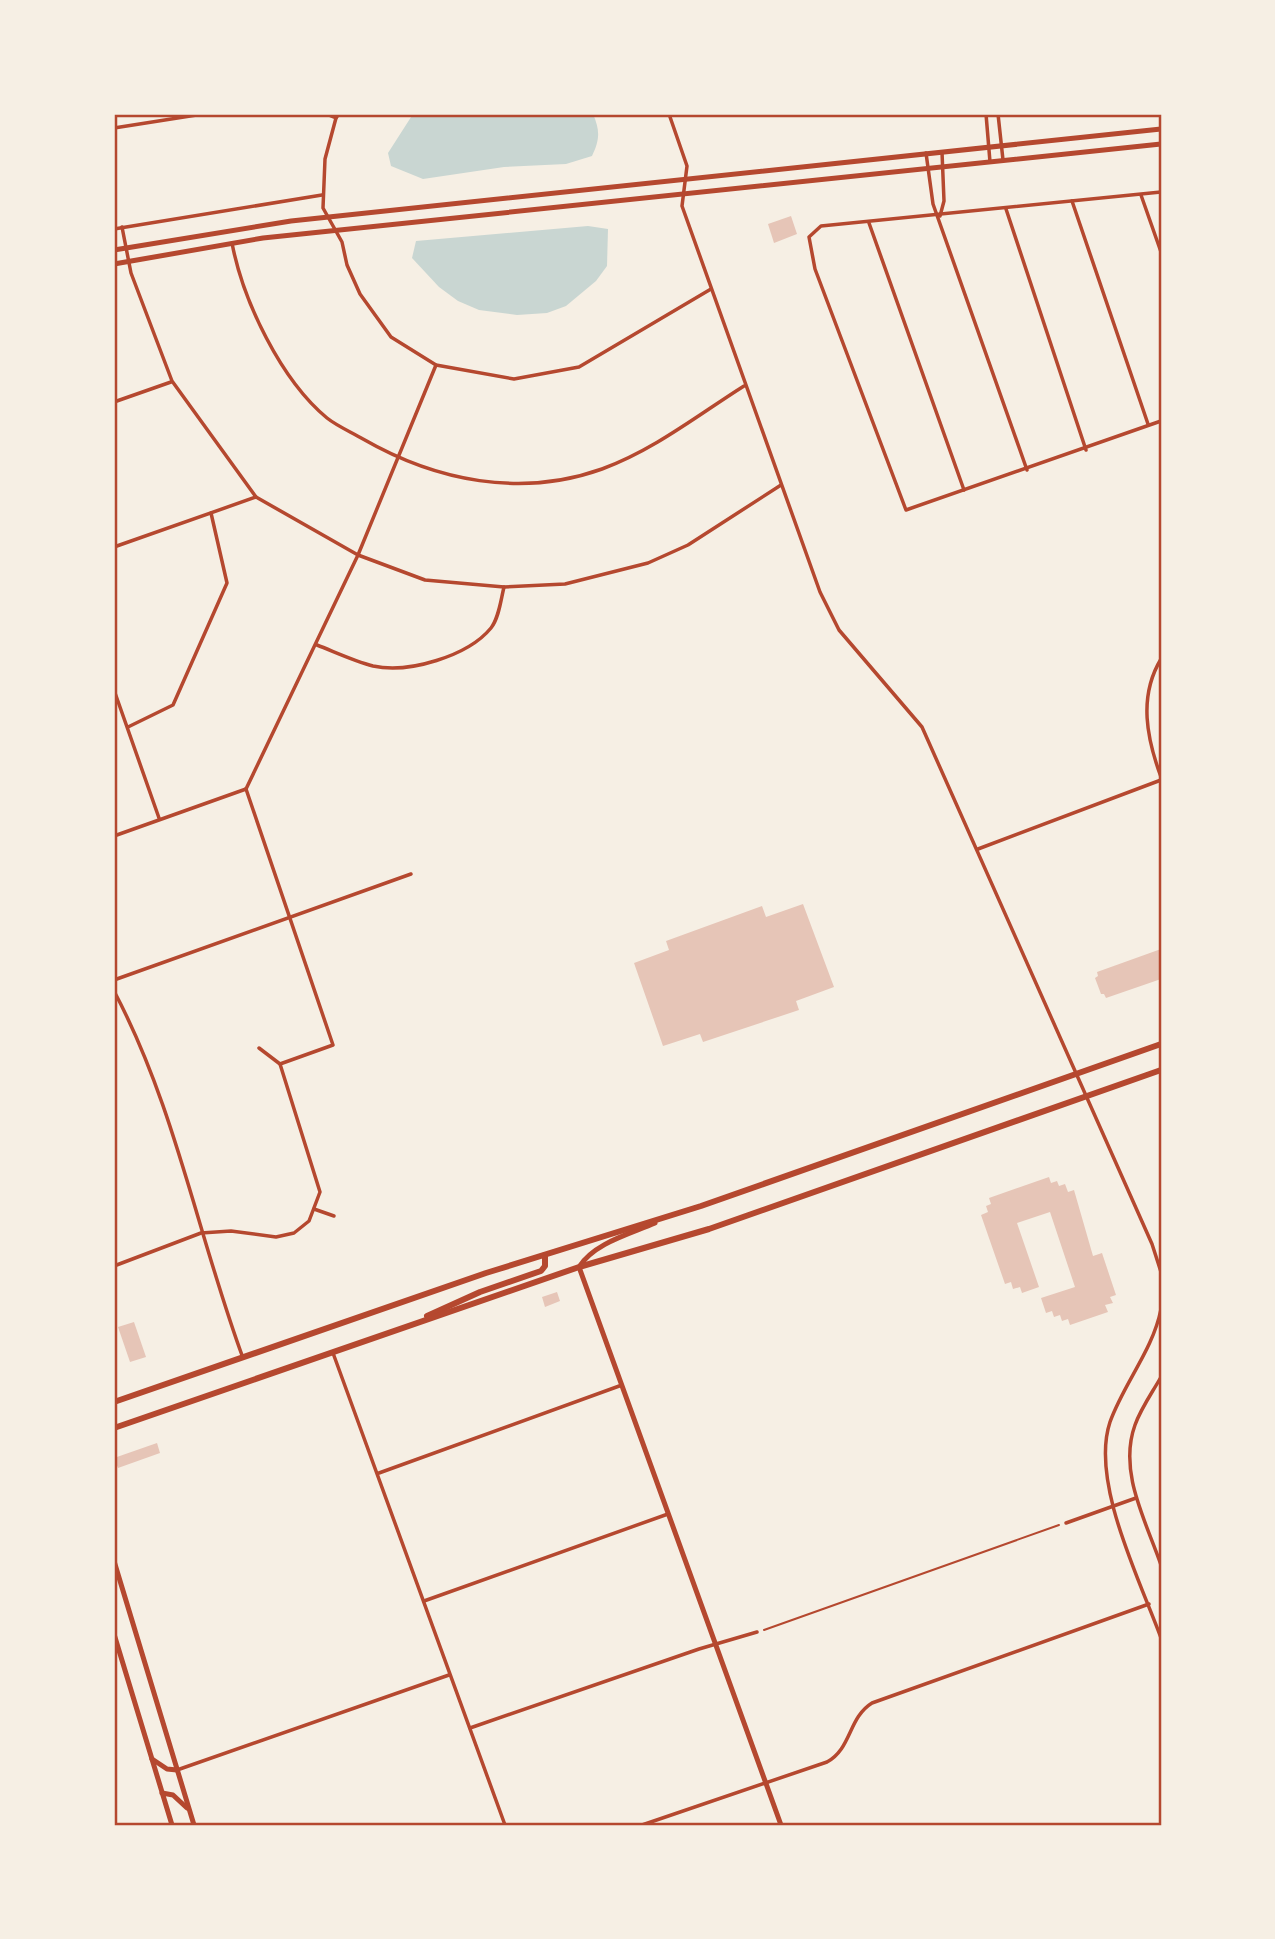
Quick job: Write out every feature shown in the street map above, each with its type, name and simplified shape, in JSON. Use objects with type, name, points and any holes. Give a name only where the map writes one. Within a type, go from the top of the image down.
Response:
[{"type":"highway","points":[[114,1402],[545,1255],[674,1215],[1161,1044]]},
{"type":"highway","points":[[114,1428],[579,1267],[709,1229],[1161,1070]]},
{"type":"highway","points":[[414,1324],[480,1292],[541,1271],[545,1266],[545,1255]]},
{"type":"main road","points":[[114,250],[222,230],[328,216],[1161,129]]},
{"type":"main road","points":[[114,264],[232,243],[336,230],[1161,144]]},
{"type":"main road","points":[[674,1215],[599,1248],[585,1257],[579,1267],[781,1825]]},
{"type":"main road","points":[[114,1561],[194,1825]]},
{"type":"main road","points":[[114,1634],[172,1825]]},
{"type":"main road","points":[[152,1759],[167,1769],[177,1770]]},
{"type":"main road","points":[[162,1793],[173,1795],[189,1811]]},
{"type":"street","points":[[114,128],[203,114]]},
{"type":"street","points":[[326,114],[337,116],[325,159],[323,208],[336,230],[347,265],[360,294],[391,337],[436,365],[514,379],[579,367],[711,289]]},
{"type":"street","points":[[668,114],[687,166],[682,206],[744,386],[820,592],[839,630],[892,688],[922,727],[978,849],[1161,1272]]},
{"type":"street","points":[[986,114],[990,162]]},
{"type":"street","points":[[998,114],[1003,160]]},
{"type":"street","points":[[940,216],[944,201],[942,152]]},
{"type":"street","points":[[926,153],[933,204],[940,216],[1027,470]]},
{"type":"street","points":[[1161,192],[821,226],[808,237],[815,269],[906,510],[1086,450],[1161,421]]},
{"type":"street","points":[[114,229],[323,195]]},
{"type":"street","points":[[1141,195],[1161,252]]},
{"type":"street","points":[[1072,201],[1149,425]]},
{"type":"street","points":[[1006,209],[1086,450]]},
{"type":"street","points":[[870,223],[964,490]]},
{"type":"street","points":[[122,228],[128,261],[172,382],[256,498],[358,555],[425,580],[504,587],[565,584],[648,563],[688,545],[780,485]]},
{"type":"street","points":[[232,243],[266,341],[294,383],[327,418],[399,459],[471,481],[517,484],[565,479],[601,469],[640,453],[744,386]]},
{"type":"street","points":[[114,836],[246,789],[358,555],[436,365]]},
{"type":"street","points":[[114,402],[172,382]]},
{"type":"street","points":[[114,547],[256,498]]},
{"type":"street","points":[[128,727],[173,705],[227,583],[211,513]]},
{"type":"street","points":[[317,645],[374,666],[405,668],[438,658],[474,645],[493,626],[504,587]]},
{"type":"street","points":[[978,849],[1161,779],[1148,742],[1146,705],[1161,660]]},
{"type":"street","points":[[114,690],[159,818]]},
{"type":"street","points":[[246,789],[333,1045],[280,1064]]},
{"type":"street","points":[[114,980],[411,874]]},
{"type":"street","points":[[114,991],[135,1031],[159,1092],[201,1233],[243,1358]]},
{"type":"street","points":[[114,1266],[201,1233],[231,1231],[260,1237],[285,1235],[294,1233],[309,1221],[320,1192],[280,1064],[259,1048]]},
{"type":"street","points":[[314,1209],[334,1216]]},
{"type":"street","points":[[1161,1310],[1153,1336],[1116,1407],[1108,1432],[1104,1464],[1114,1506],[1161,1638]]},
{"type":"street","points":[[333,1353],[379,1473],[505,1825]]},
{"type":"street","points":[[1161,1377],[1137,1419],[1131,1441],[1130,1470],[1161,1565]]},
{"type":"street","points":[[379,1473],[622,1385]]},
{"type":"street","points":[[1066,1523],[1137,1498]]},
{"type":"street","points":[[424,1601],[668,1514]]},
{"type":"street","points":[[642,1825],[833,1759],[845,1745],[856,1717],[872,1703],[1149,1604]]},
{"type":"street","points":[[470,1728],[757,1632]]},
{"type":"street","points":[[177,1770],[450,1675]]},
{"type":"path","points":[[757,1632],[1066,1523]]},
{"type":"shaded area","points":[[413,114],[593,114],[598,140],[592,156],[566,164],[504,167],[423,179],[391,166],[388,153]]},
{"type":"shaded area","points":[[588,226],[608,229],[607,266],[596,281],[566,306],[547,313],[517,315],[479,310],[458,301],[439,287],[412,258],[416,241]]},
{"type":"building","points":[[791,216],[797,234],[774,243],[768,224]]},
{"type":"building","points":[[803,904],[834,987],[796,1001],[799,1010],[703,1042],[700,1034],[663,1046],[634,963],[669,950],[666,941],[762,906],[766,917]]},
{"type":"building","points":[[1161,949],[1161,979],[1106,998],[1101,994],[1095,978],[1098,976],[1097,972]]},
{"type":"building","points":[[1049,1177],[1051,1183],[1057,1181],[1059,1186],[1065,1184],[1068,1192],[1074,1190],[1093,1256],[1102,1253],[1116,1295],[1110,1297],[1113,1303],[1105,1305],[1108,1312],[1070,1325],[1068,1319],[1062,1321],[1060,1315],[1054,1317],[1052,1311],[1046,1313],[1041,1298],[1075,1287],[1050,1212],[1017,1223],[1039,1287],[1022,1293],[1020,1287],[1013,1289],[1011,1282],[1005,1284],[981,1215],[988,1212],[986,1206],[991,1204],[989,1198]]},
{"type":"building","points":[[557,1292],[560,1301],[545,1307],[542,1297]]},
{"type":"building","points":[[134,1322],[146,1357],[130,1362],[118,1327]]},
{"type":"building","points":[[157,1443],[160,1453],[118,1468],[114,1458]]}]
